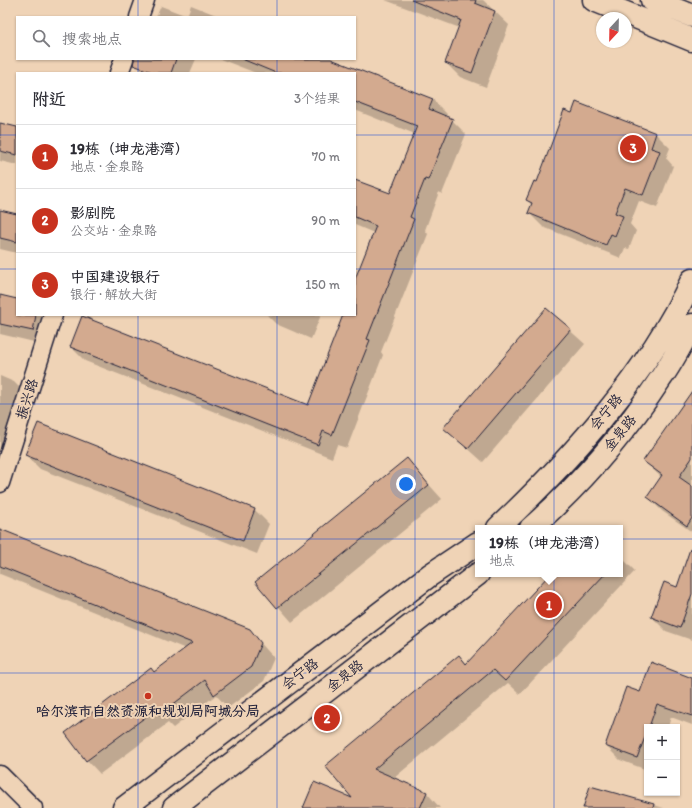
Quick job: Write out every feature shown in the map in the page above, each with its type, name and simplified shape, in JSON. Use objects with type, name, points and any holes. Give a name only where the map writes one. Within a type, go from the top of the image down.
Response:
[{"type":"main road","points":[[594,0],[692,40]]},
{"type":"main road","points":[[652,0],[692,16]]},
{"type":"main road","name":"会宁路","points":[[501,525],[545,483],[627,387],[681,303],[692,280]]},
{"type":"main road","name":"金泉路","points":[[534,525],[582,478],[629,424],[662,378],[692,325]]},
{"type":"main road","name":"会宁路","points":[[124,808],[424,580],[475,545]]},
{"type":"main road","name":"金泉路","points":[[174,808],[475,576]]},
{"type":"street","points":[[139,16],[145,0]]},
{"type":"street","points":[[119,72],[124,60]]},
{"type":"street","name":"振兴路","points":[[0,483],[53,316]]},
{"type":"street","points":[[0,775],[32,808]]},
{"type":"building","points":[[411,0],[476,0],[475,3],[495,11],[472,73],[445,63],[461,20]]},
{"type":"building","points":[[134,60],[176,60],[171,72],[152,72],[133,65]]},
{"type":"building","points":[[244,60],[334,60],[433,99],[429,109],[453,119],[428,180],[425,179],[410,217],[414,219],[367,339],[370,340],[332,435],[323,431],[318,445],[70,347],[82,316],[308,405],[343,316],[356,316],[356,276],[376,226],[356,217],[356,180],[390,193],[417,126],[356,102],[356,72],[274,72]]},
{"type":"building","points":[[576,102],[656,133],[651,148],[660,151],[643,195],[625,188],[615,213],[623,216],[615,236],[611,234],[606,245],[528,213],[532,203],[526,200],[534,181],[537,182],[564,110],[572,113]]},
{"type":"building","points":[[0,123],[16,127],[16,155],[0,151]]},
{"type":"building","points":[[0,210],[16,214],[16,242],[0,238]]},
{"type":"building","points":[[0,295],[16,299],[16,316],[36,316],[33,331],[0,324]]},
{"type":"building","points":[[546,308],[571,329],[468,449],[443,428]]},
{"type":"building","points":[[692,391],[692,458],[679,477],[692,486],[692,518],[687,526],[647,497],[662,475],[643,461]]},
{"type":"building","points":[[38,423],[255,509],[243,541],[25,455]]},
{"type":"building","points":[[407,458],[429,485],[277,608],[255,582]]},
{"type":"building","points":[[0,529],[250,629],[261,643],[251,667],[214,695],[205,680],[159,715],[155,710],[86,761],[65,733],[151,668],[154,672],[192,643],[0,566]]},
{"type":"building","points":[[690,549],[692,550],[692,594],[680,628],[651,617],[664,582],[677,587]]},
{"type":"building","points":[[547,577],[602,577],[505,681],[493,670],[374,769],[427,792],[420,808],[303,808],[314,782],[352,798],[325,766],[459,655],[466,664]]},
{"type":"building","points":[[651,662],[692,678],[692,716],[657,704],[650,724],[644,724],[644,740],[637,758],[605,746],[626,687],[640,692]]},
{"type":"building","points":[[590,786],[654,804],[653,808],[583,808]]},
{"type":"place","name":"中国建设银行","points":[[633,148]]},
{"type":"place","name":"19栋（坤龙港湾）","points":[[549,605]]},
{"type":"place","name":"哈尔滨市自然资源和规划局阿城分局","points":[[148,696]]},
{"type":"place","name":"影剧院","points":[[327,718]]}]
